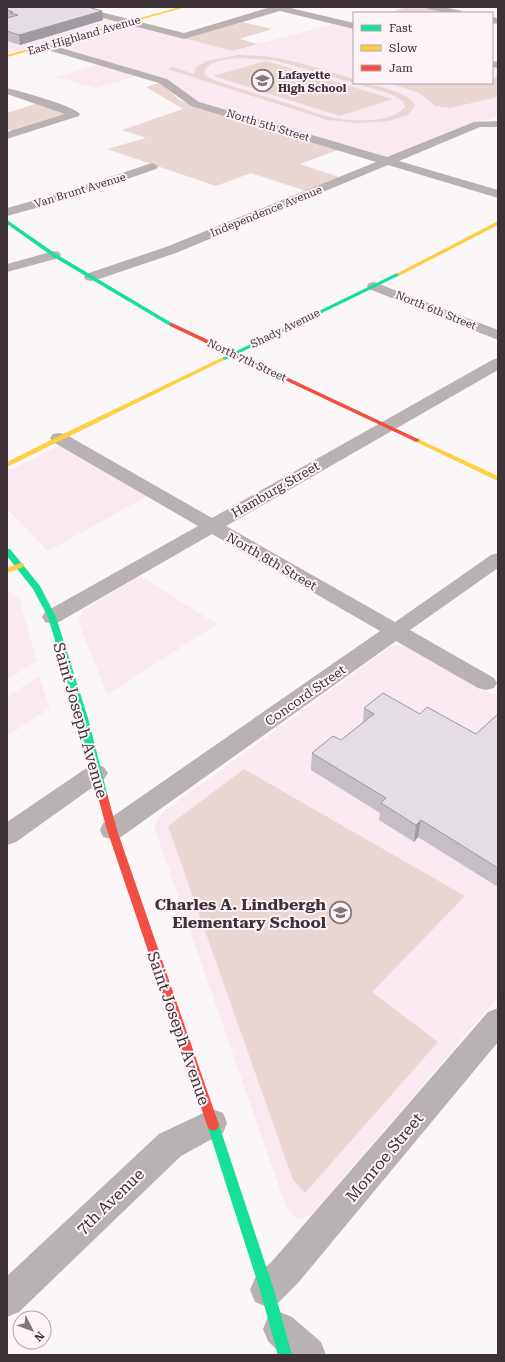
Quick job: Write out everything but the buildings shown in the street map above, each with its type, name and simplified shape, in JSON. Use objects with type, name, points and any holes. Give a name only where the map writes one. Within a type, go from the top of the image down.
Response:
[{"type":"street","points":[[71,7],[184,36],[278,8],[353,26]]},
{"type":"street","name":"East Highland Avenue","points":[[7,56],[184,7]]},
{"type":"street","points":[[431,7],[454,12]]},
{"type":"street","name":"North 5th Street","points":[[44,46],[163,81],[172,86],[185,99],[195,104],[498,194]]},
{"type":"street","points":[[7,91],[62,108],[76,114],[7,136]]},
{"type":"street","name":"Independence Avenue","points":[[91,277],[170,250],[389,162],[478,124],[498,124]]},
{"type":"street","name":"Van Brunt Avenue","points":[[7,212],[72,194],[152,167]]},
{"type":"street","name":"North 7th Street","points":[[7,222],[54,255],[163,321],[498,479]]},
{"type":"street","name":"Shady Avenue","points":[[7,465],[232,353],[427,260],[498,223]]},
{"type":"street","points":[[7,268],[54,255]]},
{"type":"street","name":"North 6th Street","points":[[374,286],[498,335]]},
{"type":"street","name":"Hamburg Street","points":[[52,617],[498,363]]},
{"type":"street","name":"North 8th Street","points":[[59,438],[486,684]]},
{"type":"street","name":"Saint Joseph Avenue","points":[[7,551],[20,565],[37,588],[52,617],[83,718],[96,773],[112,830],[212,1123],[267,1290],[280,1340]]},
{"type":"street","name":"Concord Street","points":[[112,830],[498,558]]},
{"type":"street","points":[[7,571],[20,565]]},
{"type":"street","points":[[7,835],[96,773]]},
{"type":"street","name":"Monroe Street","points":[[267,1290],[306,1247],[498,1021]]},
{"type":"street","name":"7th Avenue","points":[[12,1295],[170,1145],[212,1123]]},
{"type":"street","points":[[280,1340],[308,1355]]},
{"type":"shaded area","name":"Lafayette High School","points":[[7,7],[63,7],[233,51],[336,23],[353,28],[353,84],[493,84],[493,66],[498,67],[498,115],[485,121],[468,124],[390,158],[204,104],[188,97],[174,83],[149,73],[95,88],[56,77],[107,62],[45,43],[7,54]]},
{"type":"shaded area","points":[[406,7],[427,7],[447,12],[391,12]]},
{"type":"shaded area","points":[[238,21],[272,29],[240,39],[258,44],[233,51],[183,38]]},
{"type":"shaded area","points":[[238,55],[253,55],[282,59],[353,79],[353,83],[274,60],[240,58],[219,61],[209,65],[204,73],[206,76],[216,81],[315,113],[340,119],[374,120],[392,116],[405,107],[403,101],[388,93],[357,84],[369,84],[398,92],[406,96],[415,106],[408,115],[389,121],[358,123],[328,120],[167,69],[173,67],[194,74],[196,67],[207,61]]},
{"type":"shaded area","points":[[266,61],[393,99],[340,116],[213,76]]},
{"type":"shaded area","points":[[493,77],[498,78],[498,97],[450,108],[435,106],[424,96],[392,84],[493,84]]},
{"type":"shaded area","points":[[159,83],[166,87],[178,99],[194,106],[338,150],[300,164],[342,178],[306,191],[251,173],[216,186],[107,149],[146,138],[122,130],[183,109],[146,87]]},
{"type":"shaded area","points":[[38,103],[67,114],[14,132],[7,129],[7,113]]},
{"type":"shaded area","points":[[59,446],[67,446],[149,495],[48,551],[7,509],[7,471]]},
{"type":"shaded area","points":[[140,576],[217,624],[107,695],[79,624],[80,616],[85,609]]},
{"type":"shaded area","points":[[7,589],[19,598],[37,661],[7,680]]},
{"type":"shaded area","name":"Charles A. Lindbergh Elementary School","points":[[401,645],[412,648],[493,695],[498,691],[498,997],[311,1215],[297,1219],[286,1207],[155,829],[157,820],[167,809],[392,646]]},
{"type":"shaded area","points":[[39,676],[50,708],[7,736],[7,697]]},
{"type":"shaded area","points":[[244,769],[465,896],[372,992],[438,1042],[305,1193],[293,1180],[168,826]]},
{"type":"traffic: fast","points":[[7,222],[54,255],[172,325]]},
{"type":"traffic: fast","points":[[223,359],[399,274]]},
{"type":"traffic: fast","points":[[7,551],[37,588],[52,617],[83,718],[103,797]]},
{"type":"traffic: fast","points":[[213,1125],[267,1290],[285,1355]]},
{"type":"traffic: slow","points":[[7,56],[184,7]]},
{"type":"traffic: slow","points":[[399,274],[498,223]]},
{"type":"traffic: slow","points":[[7,465],[59,438],[223,359]]},
{"type":"traffic: slow","points":[[416,440],[498,479]]},
{"type":"traffic: slow","points":[[7,571],[20,565]]},
{"type":"traffic: jam","points":[[172,325],[416,440]]},
{"type":"traffic: jam","points":[[103,797],[112,830],[213,1125]]},
{"type":"place","name":"Lafayette High School","points":[[262,81]]},
{"type":"place","name":"Charles A. Lindbergh Elementary School","points":[[341,913]]}]
